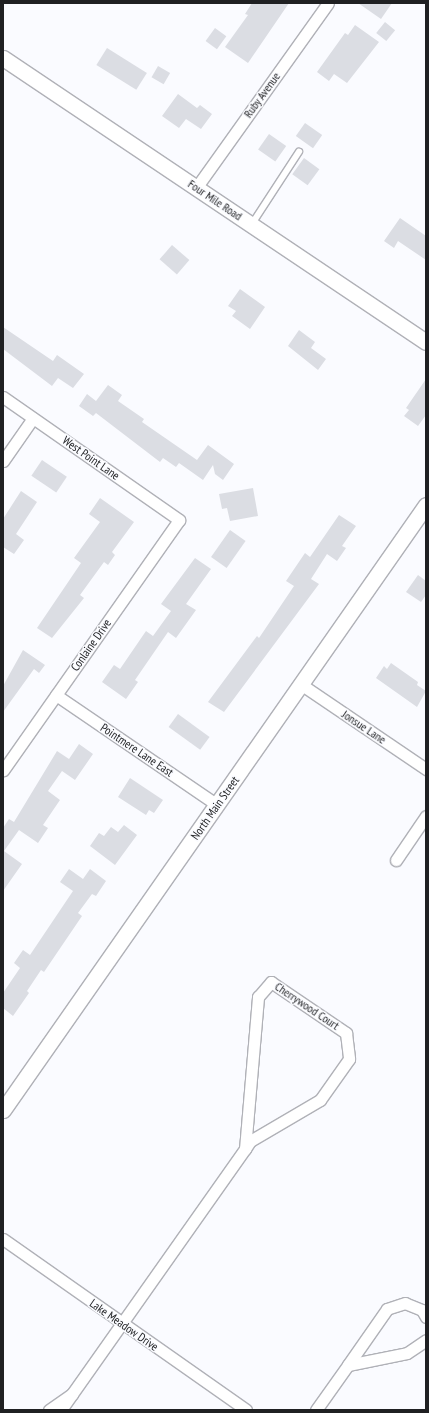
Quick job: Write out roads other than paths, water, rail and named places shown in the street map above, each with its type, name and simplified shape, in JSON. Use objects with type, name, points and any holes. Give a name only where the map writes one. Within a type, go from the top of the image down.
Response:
[{"type":"main road","name":"Four Mile Road","points":[[3,58],[426,342]]},
{"type":"main road","name":"North Main Street","points":[[3,1110],[302,685],[426,505]]},
{"type":"street","name":"Ruby Avenue","points":[[196,188],[328,3]]},
{"type":"street","name":"West Point Lane","points":[[3,397],[179,520]]},
{"type":"street","points":[[3,461],[33,418]]},
{"type":"street","name":"Conlaine Drive","points":[[3,770],[179,520]]},
{"type":"street","name":"Jonsue Lane","points":[[302,685],[426,769]]},
{"type":"street","name":"Pointmere Lane East","points":[[56,695],[217,805]]},
{"type":"street","points":[[396,860],[426,816]]},
{"type":"street","name":"Cherrywood Court","points":[[61,1410],[250,1141],[320,1100],[349,1059],[346,1033],[271,982],[258,997],[245,1148]]},
{"type":"street","name":"Lake Meadow Drive","points":[[3,1239],[246,1410]]},
{"type":"street","points":[[316,1410],[387,1309],[405,1303],[422,1310],[426,1317]]},
{"type":"street","points":[[348,1365],[407,1352],[426,1340]]},
{"type":"street","points":[[49,1410],[72,1394]]},
{"type":"lane","points":[[251,225],[299,152]]}]
